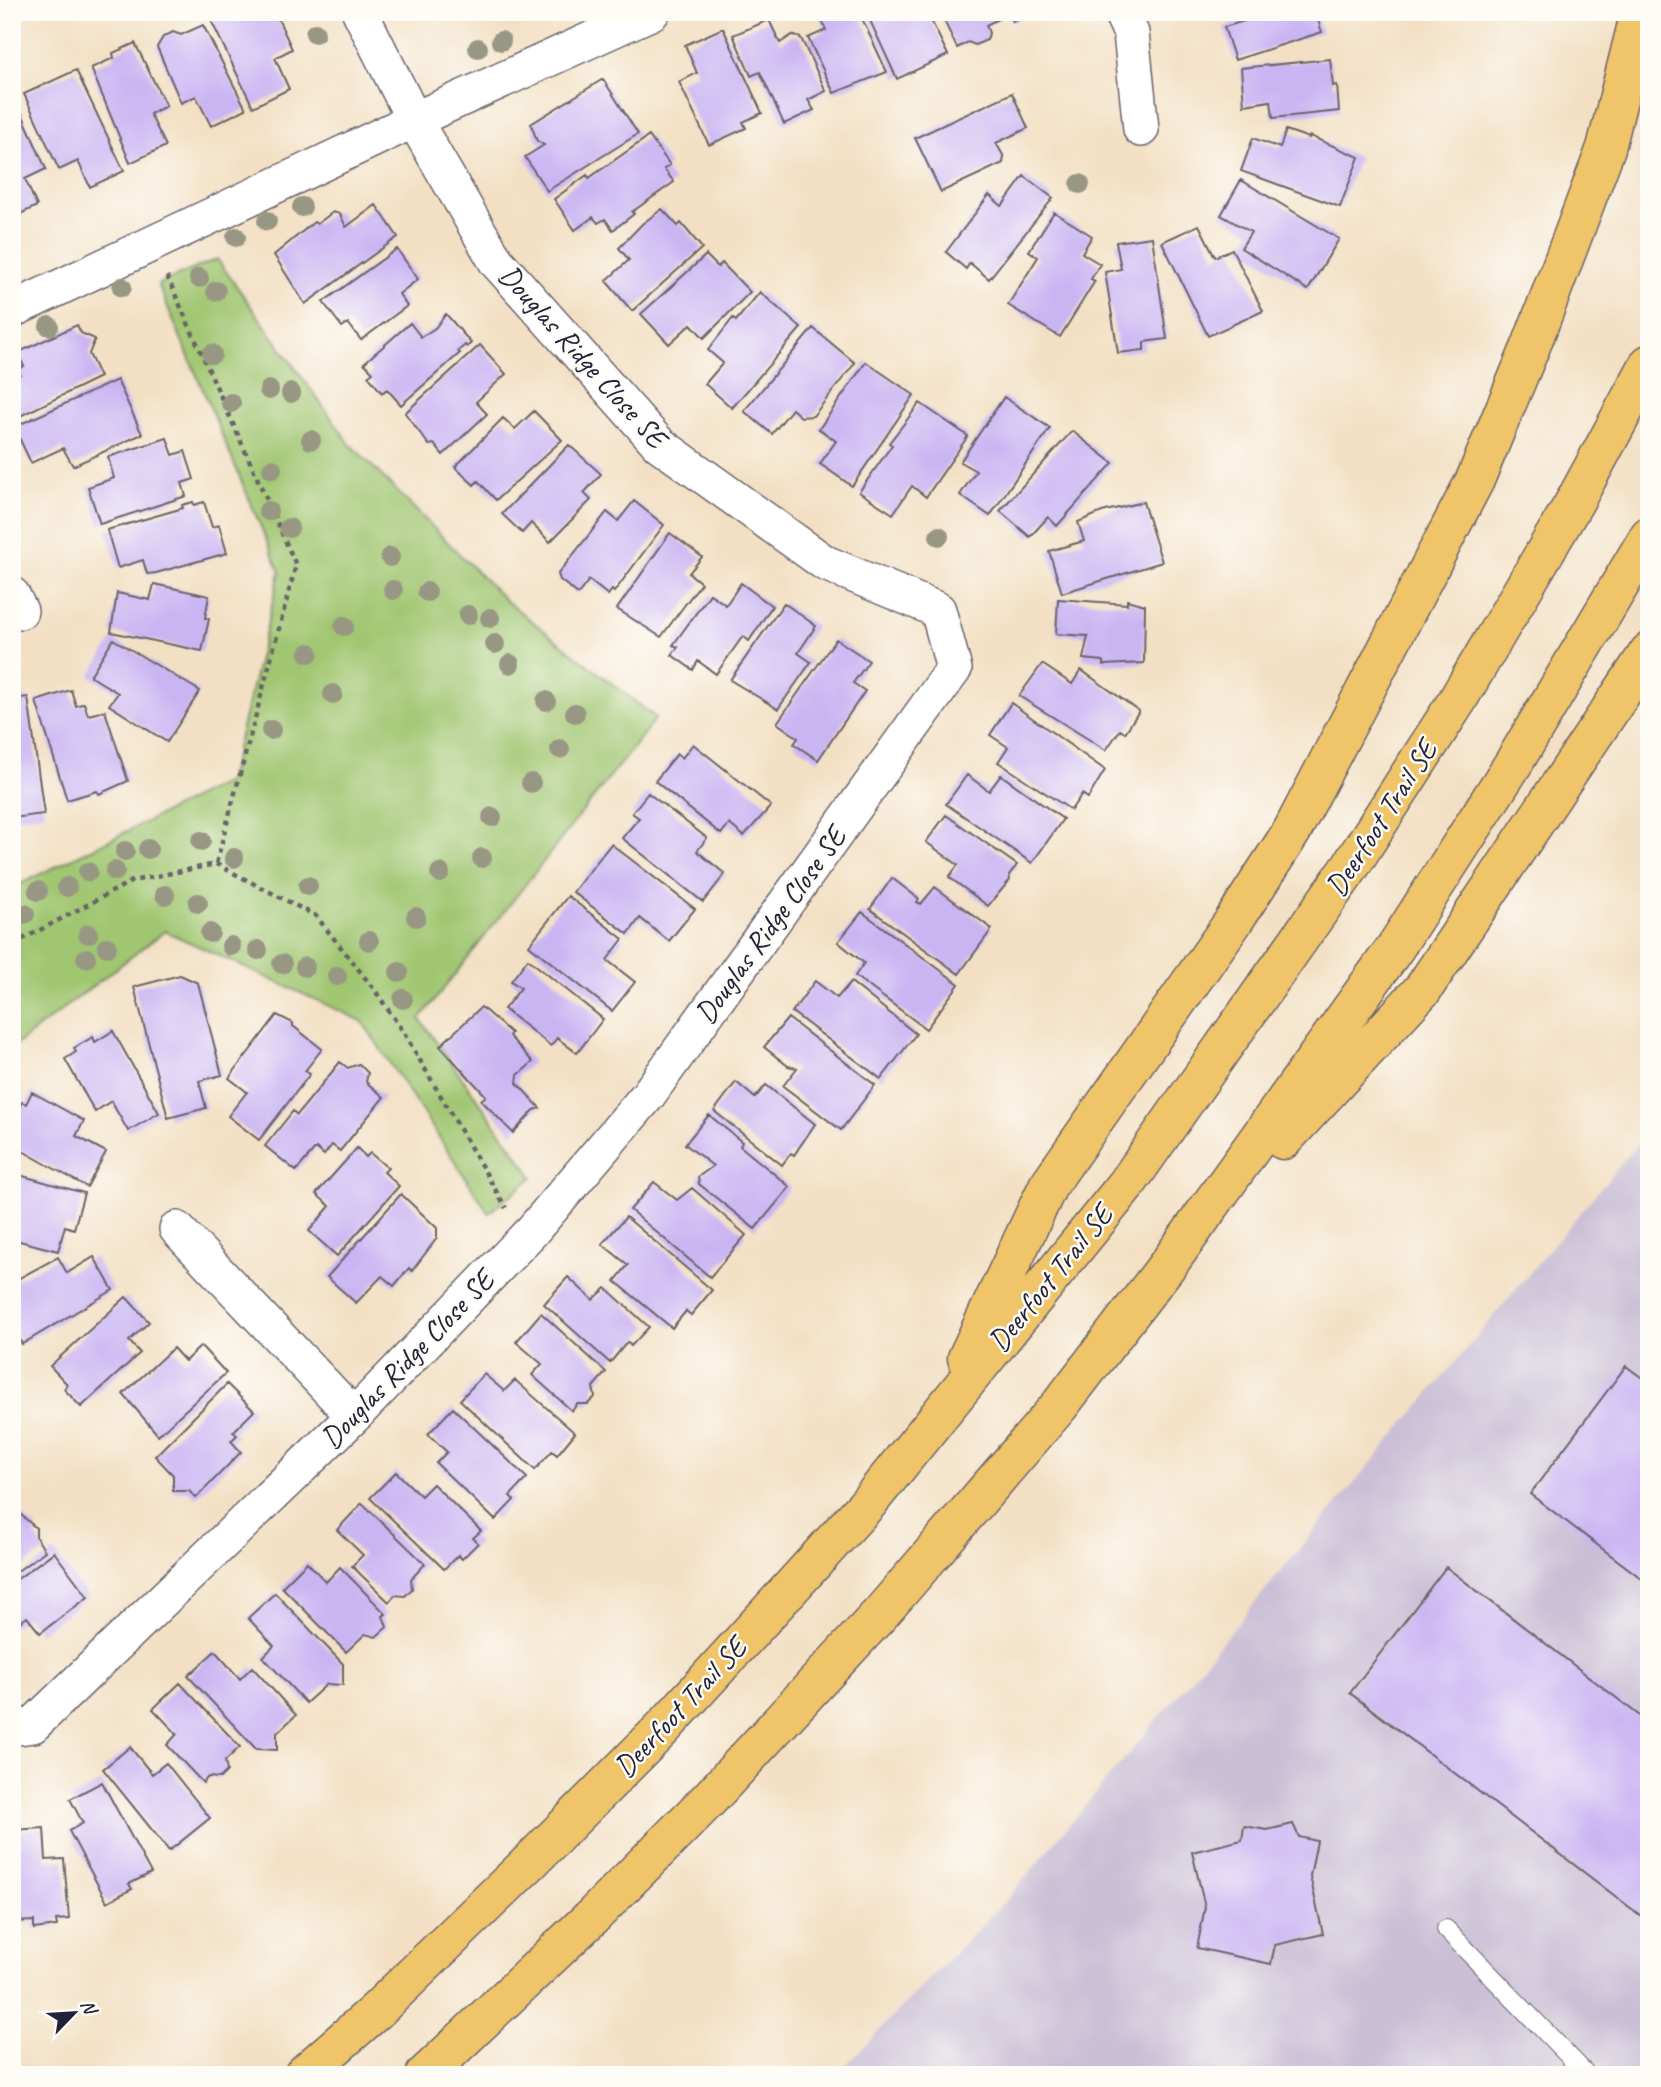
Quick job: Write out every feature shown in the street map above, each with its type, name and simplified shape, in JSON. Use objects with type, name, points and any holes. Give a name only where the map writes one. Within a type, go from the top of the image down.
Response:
[{"type":"highway","points":[[940,1414],[1048,1186],[1233,922],[1292,831],[1463,504],[1531,346],[1606,148],[1640,12]]},
{"type":"highway","name":"Deerfoot Trail SE","points":[[303,2075],[375,2012],[503,1889],[663,1728],[867,1503],[1126,1185],[1350,867],[1464,689],[1575,500],[1649,364]]},
{"type":"highway","points":[[425,2075],[593,1916],[709,1799],[881,1613],[1060,1405],[1172,1259],[1395,948],[1513,764],[1649,536]]},
{"type":"highway","points":[[1172,1259],[1423,989],[1649,652]]},
{"type":"highway","points":[[455,2075],[593,1916]]},
{"type":"street","name":"Douglas Ridge Close SE","points":[[12,1728],[33,1726],[354,1416],[532,1231],[648,1095],[954,669],[938,610],[825,563],[659,444],[496,261],[414,120],[360,12]]},
{"type":"street","points":[[12,310],[414,120],[652,12]]},
{"type":"street","points":[[1121,12],[1131,33],[1141,130]]},
{"type":"street","points":[[177,1229],[354,1416]]},
{"type":"lane","points":[[1446,1929],[1587,2075]]},
{"type":"path","points":[[152,243],[296,565],[216,864]]},
{"type":"path","points":[[12,941],[26,938],[132,881],[216,864],[316,916],[374,989],[404,1033],[506,1209],[532,1231]]},
{"type":"shaded area","points":[[1649,1130],[1649,2075],[836,2075],[1010,1896]]},
{"type":"green space","points":[[217,259],[350,444],[505,600],[656,718],[420,1019],[533,1177],[489,1213],[362,1021],[165,931],[12,1048],[12,888],[229,781],[280,572],[158,284]]},
{"type":"building","points":[[207,12],[275,12],[292,49],[275,58],[289,89],[253,107]]},
{"type":"building","points":[[818,12],[859,12],[887,72],[834,93],[808,38],[826,30]]},
{"type":"building","points":[[866,12],[927,12],[948,55],[897,79]]},
{"type":"building","points":[[940,12],[998,12],[1000,18],[986,25],[989,33],[987,40],[975,45],[968,42],[957,48]]},
{"type":"building","points":[[1008,12],[1033,12],[1013,22]]},
{"type":"building","points":[[1251,12],[1315,12],[1322,32],[1235,60],[1224,27],[1255,18]]},
{"type":"building","points":[[769,20],[780,43],[792,35],[801,38],[826,91],[808,100],[814,110],[784,124],[760,72],[751,76],[733,35]]},
{"type":"building","points":[[203,25],[246,109],[211,126],[196,96],[181,103],[157,47],[163,37],[173,32],[181,35]]},
{"type":"building","points":[[723,28],[762,113],[743,122],[746,128],[709,145],[679,82],[697,73],[685,45]]},
{"type":"building","points":[[135,43],[166,106],[150,114],[166,146],[130,163],[91,68],[114,58],[113,53]]},
{"type":"building","points":[[1330,59],[1333,86],[1337,85],[1339,111],[1273,118],[1271,101],[1244,105],[1241,68]]},
{"type":"building","points":[[76,70],[124,171],[90,187],[78,161],[59,170],[24,94]]},
{"type":"building","points":[[603,79],[638,134],[547,191],[525,157],[544,145],[537,141],[531,124]]},
{"type":"building","points":[[1012,93],[1028,128],[996,143],[1004,157],[1003,163],[941,192],[915,138]]},
{"type":"building","points":[[22,114],[46,169],[25,179],[37,206],[12,218],[12,119]]},
{"type":"building","points":[[1286,130],[1309,138],[1310,136],[1359,157],[1340,207],[1241,171],[1253,138],[1280,148]]},
{"type":"building","points":[[649,136],[670,165],[664,169],[674,182],[632,212],[634,214],[613,230],[605,219],[598,223],[593,217],[575,230],[554,199]]},
{"type":"building","points":[[1024,176],[1053,198],[989,279],[970,263],[966,269],[946,252],[989,195],[1002,206]]},
{"type":"building","points":[[1241,180],[1339,239],[1308,290],[1241,248],[1251,232],[1221,215]]},
{"type":"building","points":[[376,205],[398,237],[305,304],[274,255],[314,222],[317,224],[333,212],[340,214],[346,227]]},
{"type":"building","points":[[662,209],[678,226],[681,223],[702,248],[632,311],[606,281],[629,260],[619,248],[642,224]]},
{"type":"building","points":[[1054,212],[1092,236],[1082,253],[1100,264],[1091,279],[1095,281],[1060,337],[1008,305],[1038,257],[1029,251]]},
{"type":"building","points":[[1199,225],[1215,257],[1232,249],[1263,311],[1208,336],[1162,242]]},
{"type":"building","points":[[1152,237],[1167,339],[1144,342],[1144,350],[1118,353],[1105,272],[1121,269],[1116,242]]},
{"type":"building","points":[[397,249],[418,279],[399,294],[407,306],[361,340],[348,323],[342,327],[323,302]]},
{"type":"building","points":[[706,255],[718,267],[722,263],[750,292],[704,338],[691,324],[669,344],[641,314]]},
{"type":"building","points":[[760,292],[801,328],[732,408],[705,384],[723,363],[708,350],[733,318],[736,321]]},
{"type":"building","points":[[446,314],[471,343],[458,351],[460,353],[401,405],[387,389],[382,393],[368,376],[373,372],[364,363],[410,323],[421,337],[435,328]]},
{"type":"building","points":[[77,325],[81,333],[95,339],[89,354],[100,377],[12,420],[12,377],[20,374],[18,369],[24,366],[17,353]]},
{"type":"building","points":[[813,328],[855,363],[813,416],[801,417],[792,409],[772,434],[744,411]]},
{"type":"building","points":[[480,345],[506,374],[476,402],[487,414],[443,455],[434,444],[429,445],[405,413]]},
{"type":"building","points":[[866,362],[914,395],[852,486],[820,464],[836,441],[819,429]]},
{"type":"building","points":[[117,380],[142,434],[73,466],[63,448],[31,463],[14,427]]},
{"type":"building","points":[[1004,397],[1050,428],[990,516],[960,495],[976,471],[960,462]]},
{"type":"building","points":[[920,403],[968,436],[926,497],[912,486],[893,514],[859,492],[892,445],[889,443]]},
{"type":"building","points":[[534,411],[562,440],[496,500],[478,481],[474,485],[455,467],[503,418],[515,429]]},
{"type":"building","points":[[1072,431],[1113,463],[1057,526],[1048,517],[1030,537],[1000,511]]},
{"type":"building","points":[[167,438],[173,455],[185,451],[194,479],[182,483],[186,496],[100,524],[88,487],[114,478],[108,457]]},
{"type":"building","points":[[569,445],[601,474],[584,493],[591,500],[550,542],[531,523],[522,533],[502,514]]},
{"type":"building","points":[[634,501],[664,525],[614,592],[612,590],[608,595],[589,580],[578,594],[560,580],[558,574],[607,512],[618,521]]},
{"type":"building","points":[[193,502],[194,505],[204,502],[212,527],[219,525],[227,553],[156,573],[147,574],[143,560],[118,568],[107,530],[183,508],[182,505]]},
{"type":"building","points":[[1143,502],[1162,562],[1062,593],[1049,551],[1084,541],[1078,522],[1102,512]]},
{"type":"building","points":[[670,533],[702,557],[689,573],[701,583],[661,637],[617,609]]},
{"type":"building","points":[[741,583],[772,606],[749,641],[743,636],[716,674],[698,661],[693,670],[672,655],[678,647],[673,645],[710,594],[726,605]]},
{"type":"building","points":[[154,584],[209,596],[205,618],[209,619],[202,651],[111,632],[117,593],[150,600]]},
{"type":"building","points":[[1058,599],[1127,604],[1127,600],[1145,605],[1144,663],[1104,665],[1103,661],[1083,659],[1088,636],[1056,634]]},
{"type":"building","points":[[784,603],[816,626],[798,653],[811,662],[778,709],[730,680]]},
{"type":"building","points":[[113,639],[200,691],[167,742],[109,705],[118,693],[90,676]]},
{"type":"building","points":[[836,639],[869,661],[853,683],[865,691],[818,760],[794,744],[798,738],[777,723]]},
{"type":"building","points":[[1042,664],[1072,684],[1081,670],[1139,711],[1125,733],[1120,730],[1106,750],[1019,696]]},
{"type":"building","points":[[71,690],[76,706],[84,703],[88,715],[105,711],[128,781],[99,794],[97,791],[67,800],[36,701]]},
{"type":"building","points":[[28,697],[44,814],[12,818],[12,699]]},
{"type":"building","points":[[1011,703],[1105,770],[1088,798],[1082,794],[1071,810],[998,762],[1008,747],[990,735]]},
{"type":"building","points":[[693,744],[771,806],[744,836],[729,824],[721,834],[655,781],[677,754],[682,758]]},
{"type":"building","points":[[967,775],[989,791],[1001,775],[1063,819],[1032,863],[946,804]]},
{"type":"building","points":[[648,793],[707,838],[697,851],[725,874],[703,902],[622,838],[639,818],[632,813]]},
{"type":"building","points":[[946,815],[1017,865],[1009,875],[1010,880],[988,906],[949,877],[958,865],[926,842]]},
{"type":"building","points":[[611,844],[695,909],[669,941],[640,918],[628,934],[573,892]]},
{"type":"building","points":[[892,878],[919,899],[917,902],[921,904],[935,887],[992,929],[959,974],[870,909]]},
{"type":"building","points":[[568,896],[623,939],[607,960],[635,982],[612,1011],[529,945]]},
{"type":"building","points":[[862,912],[959,984],[926,1029],[855,976],[864,963],[838,942]]},
{"type":"building","points":[[528,959],[603,1019],[577,1053],[557,1038],[551,1046],[504,1009],[521,988],[511,981]]},
{"type":"building","points":[[180,975],[198,983],[222,1075],[199,1081],[206,1108],[168,1118],[134,987]]},
{"type":"building","points":[[815,981],[837,998],[851,982],[916,1034],[881,1079],[792,1012]]},
{"type":"building","points":[[481,1007],[511,1033],[509,1036],[533,1062],[518,1075],[517,1083],[540,1108],[534,1110],[513,1133],[481,1100],[486,1096],[440,1046]]},
{"type":"building","points":[[277,1015],[293,1023],[293,1026],[322,1049],[305,1071],[310,1074],[259,1140],[228,1116],[247,1092],[229,1078]]},
{"type":"building","points":[[788,1018],[875,1085],[841,1130],[783,1086],[797,1068],[788,1066],[764,1047]]},
{"type":"building","points":[[113,1031],[159,1113],[128,1131],[111,1101],[95,1112],[65,1059],[76,1052],[74,1048],[93,1037],[95,1042]]},
{"type":"building","points":[[340,1062],[348,1068],[359,1064],[368,1073],[366,1082],[384,1097],[340,1151],[332,1145],[324,1155],[316,1148],[296,1171],[265,1146],[293,1111],[297,1115]]},
{"type":"building","points":[[736,1082],[755,1098],[766,1085],[815,1124],[794,1155],[791,1153],[782,1165],[714,1111]]},
{"type":"building","points":[[32,1092],[84,1121],[76,1136],[106,1152],[87,1187],[12,1145],[12,1120],[22,1102],[26,1104]]},
{"type":"building","points":[[709,1115],[742,1142],[740,1146],[790,1187],[755,1229],[699,1184],[698,1177],[713,1166],[685,1144]]},
{"type":"building","points":[[357,1148],[366,1157],[370,1153],[388,1168],[384,1172],[399,1186],[337,1256],[309,1231],[330,1206],[316,1194]]},
{"type":"building","points":[[12,1173],[84,1193],[74,1229],[65,1226],[58,1251],[12,1239]]},
{"type":"building","points":[[654,1182],[677,1200],[692,1188],[746,1235],[710,1277],[630,1210]]},
{"type":"building","points":[[401,1194],[437,1228],[437,1238],[412,1271],[409,1268],[394,1286],[382,1276],[356,1303],[327,1277]]},
{"type":"building","points":[[626,1217],[712,1290],[691,1315],[686,1311],[672,1328],[615,1281],[628,1265],[602,1244]]},
{"type":"building","points":[[58,1257],[67,1273],[94,1257],[113,1290],[22,1344],[12,1326],[12,1282]]},
{"type":"building","points":[[568,1277],[593,1300],[606,1288],[649,1327],[631,1346],[627,1342],[610,1363],[544,1304]]},
{"type":"building","points":[[126,1297],[149,1322],[129,1341],[140,1353],[81,1407],[64,1389],[67,1384],[50,1366]]},
{"type":"building","points":[[541,1313],[606,1372],[593,1387],[595,1397],[588,1404],[577,1404],[572,1411],[532,1375],[542,1364],[516,1342]]},
{"type":"building","points":[[201,1346],[226,1373],[158,1435],[123,1394],[173,1348],[185,1361]]},
{"type":"building","points":[[1626,1366],[1649,1383],[1649,1584],[1530,1494]]},
{"type":"building","points":[[484,1374],[504,1391],[515,1380],[575,1433],[557,1455],[552,1451],[535,1470],[460,1400]]},
{"type":"building","points":[[227,1384],[254,1411],[233,1432],[237,1435],[231,1441],[241,1452],[196,1498],[189,1491],[173,1491],[173,1475],[155,1456]]},
{"type":"building","points":[[453,1408],[527,1478],[510,1496],[514,1500],[495,1520],[436,1463],[447,1452],[428,1434]]},
{"type":"building","points":[[396,1472],[421,1496],[433,1484],[481,1531],[473,1538],[478,1543],[462,1559],[458,1555],[444,1569],[370,1498]]},
{"type":"building","points":[[362,1503],[425,1564],[411,1579],[412,1589],[405,1596],[395,1595],[389,1602],[352,1566],[363,1555],[337,1530]]},
{"type":"building","points":[[12,1507],[36,1528],[36,1537],[45,1551],[12,1575]]},
{"type":"building","points":[[54,1552],[88,1597],[40,1633],[27,1617],[12,1628],[12,1583]]},
{"type":"building","points":[[307,1562],[326,1582],[340,1567],[386,1614],[383,1616],[387,1627],[376,1637],[365,1634],[346,1652],[282,1587]]},
{"type":"building","points":[[1446,1567],[1649,1723],[1649,1922],[1350,1693]]},
{"type":"building","points":[[275,1593],[343,1664],[343,1685],[327,1684],[306,1703],[263,1657],[274,1646],[248,1618]]},
{"type":"building","points":[[215,1651],[240,1679],[252,1667],[296,1715],[277,1733],[277,1750],[256,1749],[188,1676]]},
{"type":"building","points":[[180,1683],[240,1747],[225,1761],[227,1771],[220,1778],[208,1777],[203,1783],[167,1745],[177,1734],[153,1709]]},
{"type":"building","points":[[130,1747],[152,1774],[166,1763],[210,1818],[169,1851],[103,1769]]},
{"type":"building","points":[[102,1782],[151,1873],[129,1884],[132,1889],[107,1902],[69,1831],[83,1823],[70,1799]]},
{"type":"building","points":[[1293,1824],[1299,1837],[1317,1841],[1310,1876],[1323,1934],[1275,1945],[1271,1964],[1197,1948],[1205,1907],[1192,1852],[1242,1840],[1244,1826],[1267,1830]]},
{"type":"building","points":[[44,1828],[46,1860],[64,1859],[69,1919],[56,1920],[57,1926],[34,1929],[34,1921],[13,1922],[12,1830]]}]
